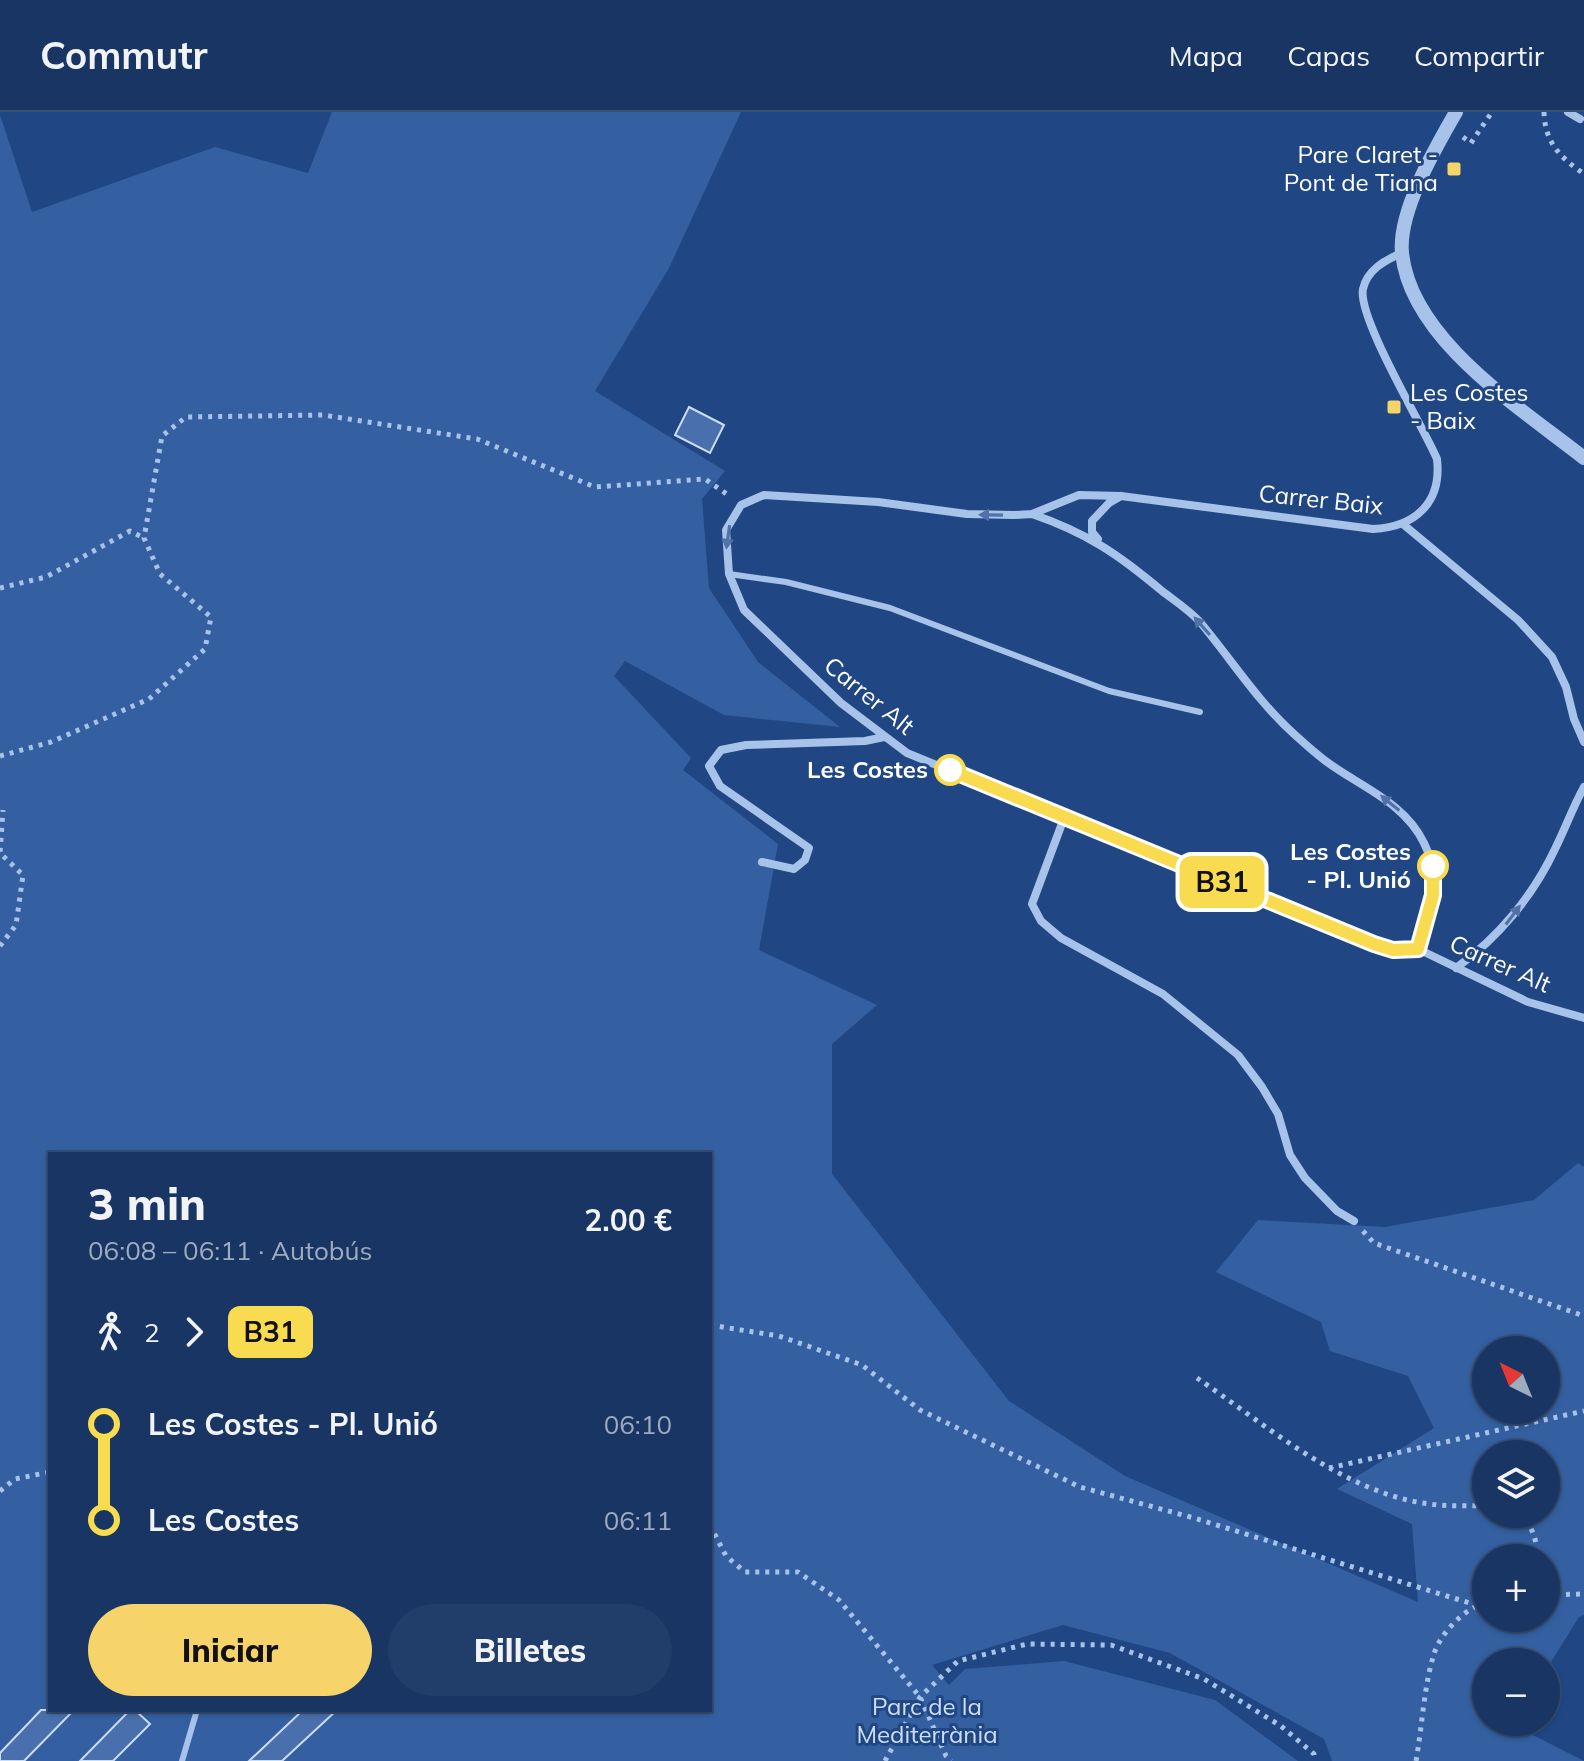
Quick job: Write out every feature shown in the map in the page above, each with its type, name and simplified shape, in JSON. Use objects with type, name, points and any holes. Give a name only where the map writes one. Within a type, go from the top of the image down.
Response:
[{"type":"street","points":[[1456,112],[1422,175],[1404,231],[1402,253],[1410,284],[1421,308],[1454,349],[1487,380],[1584,458]]},
{"type":"street","points":[[1568,112],[1580,119]]},
{"type":"street","name":"Carrer Baix","points":[[1121,496],[1373,529],[1404,525],[1427,506],[1438,470],[1437,459],[1379,346],[1368,320],[1362,292],[1373,270],[1387,259],[1402,253]]},
{"type":"street","points":[[741,505],[764,495],[878,502],[967,514],[1032,514],[1070,527],[1101,543],[1197,619],[1292,732],[1327,762],[1380,795],[1412,825],[1425,843],[1433,866],[1433,895],[1418,949]]},
{"type":"street","points":[[1032,514],[1079,495],[1121,496]]},
{"type":"street","points":[[1101,543],[1092,532],[1092,521],[1109,503],[1121,496]]},
{"type":"street","name":"Carrer Alt","points":[[741,505],[726,530],[729,574],[744,610],[817,681],[907,753],[1374,944],[1393,950],[1418,949],[1528,1002],[1584,1018]]},
{"type":"street","points":[[1404,525],[1518,620],[1552,657],[1566,687],[1584,742]]},
{"type":"street","points":[[762,862],[794,869],[805,860],[809,848],[720,786],[709,766],[721,750],[746,745],[865,741],[884,737]]},
{"type":"street","points":[[1456,968],[1504,926],[1534,885],[1555,851],[1584,787]]},
{"type":"street","points":[[1064,818],[1032,904],[1041,921],[1061,938],[1163,994],[1238,1055],[1278,1114],[1290,1155],[1305,1178],[1337,1211],[1354,1221]]},
{"type":"lane","points":[[729,574],[786,582],[890,608],[1109,691],[1200,712]]},
{"type":"lane","points":[[182,1761],[196,1712]]},
{"type":"path","points":[[1461,136],[1471,143],[1492,112]]},
{"type":"path","points":[[1544,112],[1549,142],[1562,159],[1584,174]]},
{"type":"path","points":[[0,756],[51,742],[149,699],[205,649],[211,617],[160,574],[144,538],[162,436],[186,417],[323,415],[477,439],[595,487],[705,479],[741,505]]},
{"type":"path","points":[[0,588],[46,577],[130,531],[144,538]]},
{"type":"path","points":[[0,946],[16,925],[23,875],[0,853],[1,808]]},
{"type":"path","points":[[1354,1221],[1374,1243],[1584,1316]]},
{"type":"path","points":[[712,1325],[779,1336],[862,1365],[920,1410],[1080,1487],[1194,1518],[1472,1604]]},
{"type":"path","points":[[1197,1378],[1328,1468],[1374,1489],[1429,1504],[1472,1506]]},
{"type":"path","points":[[1328,1468],[1584,1411]]},
{"type":"path","points":[[0,1491],[15,1479],[48,1472]]},
{"type":"path","points":[[712,1529],[726,1556],[745,1572],[798,1572],[839,1600],[920,1697],[951,1761]]},
{"type":"path","points":[[1560,1595],[1584,1594]]},
{"type":"path","points":[[1416,1761],[1434,1652],[1458,1618],[1472,1608]]},
{"type":"path","points":[[885,1761],[920,1697],[958,1661],[1027,1644],[1111,1645],[1204,1679],[1281,1726],[1314,1754],[1315,1761]]},
{"type":"green space","name":"Parc de la Mediterrània","points":[[332,112],[741,112],[669,268],[595,391],[725,471],[702,499],[709,588],[758,662],[840,727],[724,715],[625,661],[614,676],[691,758],[683,770],[778,844],[759,950],[877,1005],[832,1044],[832,1174],[1009,1401],[1125,1476],[1418,1602],[1412,1524],[1337,1489],[1434,1428],[1408,1376],[1330,1351],[1321,1322],[1216,1272],[1258,1220],[1385,1227],[1534,1200],[1578,1163],[1584,1167],[1584,1615],[1579,1617],[1560,1648],[1472,1648],[1472,1736],[1535,1736],[1584,1761],[1332,1761],[1324,1739],[1170,1653],[1063,1625],[932,1665],[949,1685],[965,1669],[1064,1661],[1215,1700],[1298,1761],[0,1761],[0,115],[32,212],[215,147],[308,173]]},
{"type":"building","points":[[689,407],[724,425],[710,453],[675,435]]},
{"type":"building","points":[[41,1710],[72,1712],[24,1761],[0,1761],[0,1753]]},
{"type":"building","points":[[128,1712],[137,1712],[150,1724],[113,1761],[80,1761]]},
{"type":"building","points":[[301,1712],[335,1712],[282,1761],[249,1761]]},
{"type":"bus line","name":"B31","points":[[950,770],[1393,950],[1418,949],[1433,895],[1433,866]]},
{"type":"place","name":"Pare Claret - Pont de Tiana","points":[[1454,169]]},
{"type":"place","name":"Les Costes - Baix","points":[[1394,407]]},
{"type":"place","name":"Les Costes","points":[[950,770]]},
{"type":"place","name":"Les Costes - Pl. Unió","points":[[1433,866]]}]
